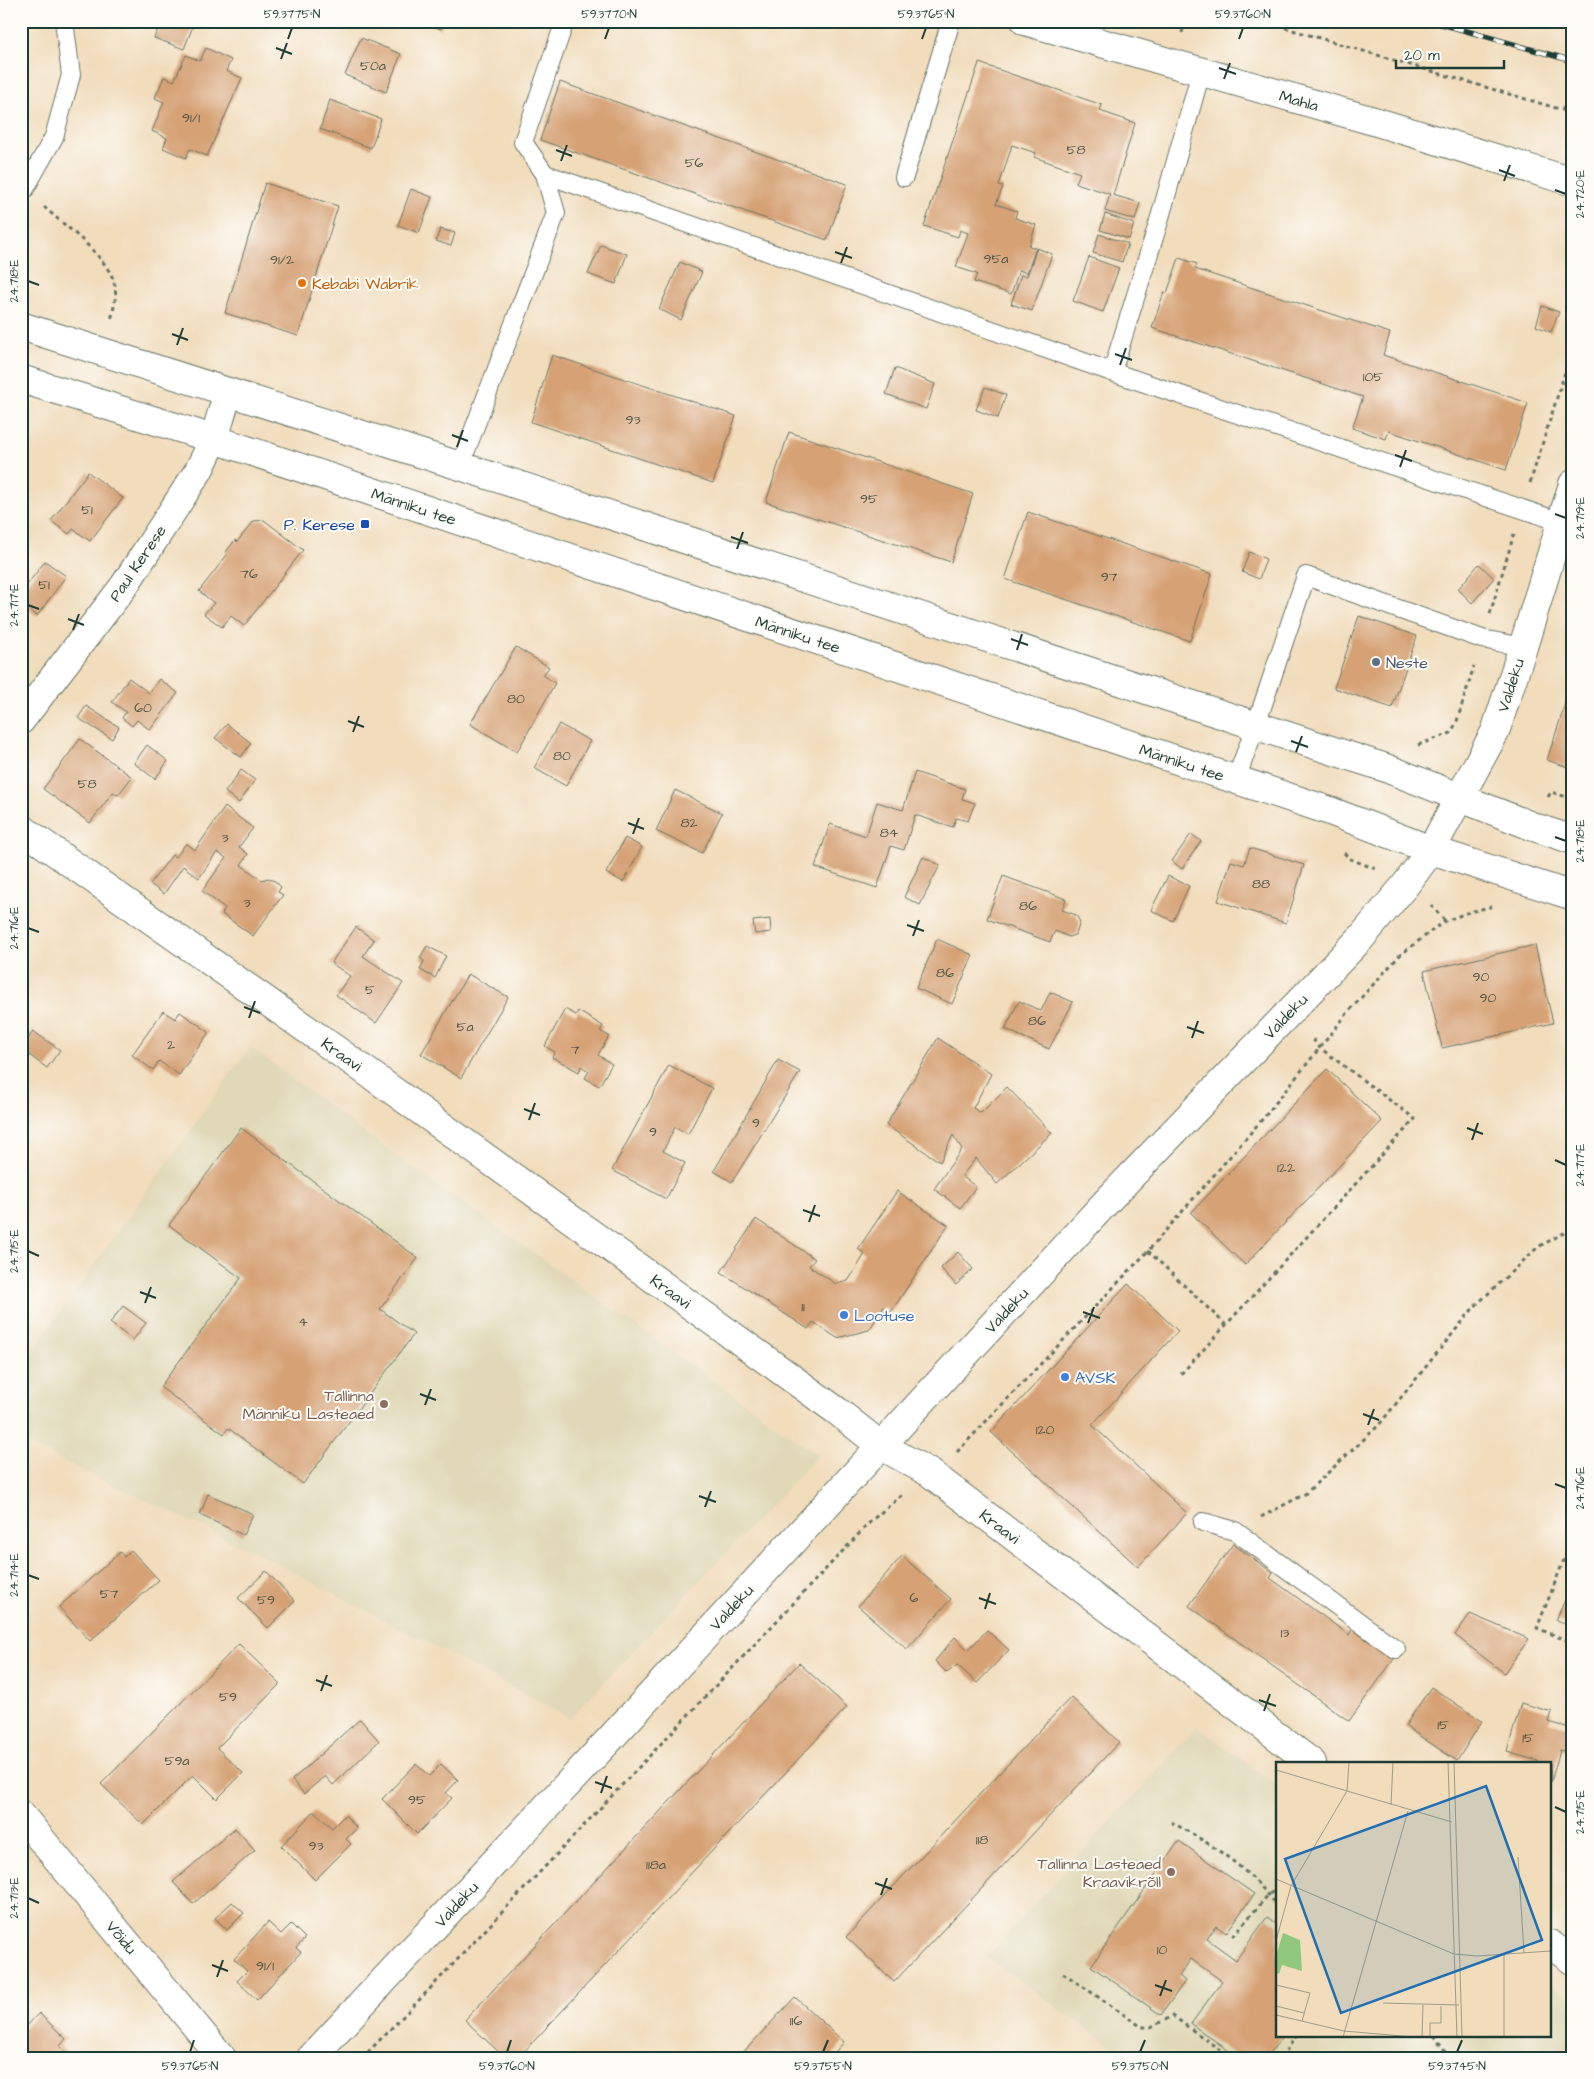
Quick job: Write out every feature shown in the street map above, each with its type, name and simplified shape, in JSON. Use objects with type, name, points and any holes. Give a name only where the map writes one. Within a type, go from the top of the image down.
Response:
[{"type":"street","name":"Mahla","points":[[1025,21],[1386,125],[1573,182]]},
{"type":"street","points":[[21,326],[460,466],[1386,768],[1534,827],[1573,840]]},
{"type":"street","name":"Männiku tee","points":[[21,378],[214,439],[1236,779],[1330,811],[1431,850],[1573,896]]},
{"type":"street","name":"Paul Kerese","points":[[21,720],[124,586],[199,470],[214,439],[228,392]]},
{"type":"street","name":"Valdeku","points":[[311,2058],[616,1733],[1108,1200],[1361,938],[1407,884],[1431,850],[1494,732],[1523,647],[1573,484]]},
{"type":"street","name":"Kraavi","points":[[21,828],[380,1081],[829,1405],[880,1445],[930,1473],[1311,1762]]},
{"type":"street","name":"Võidu","points":[[21,1815],[222,2058]]},
{"type":"street","points":[[1552,1945],[1573,1961]]},
{"type":"lane","points":[[23,192],[54,137],[70,75],[64,21]]},
{"type":"lane","points":[[460,466],[556,213],[545,174],[523,142],[565,21]]},
{"type":"lane","points":[[904,177],[951,21]]},
{"type":"lane","points":[[1112,372],[1159,221],[1201,72]]},
{"type":"lane","points":[[545,174],[1112,372],[1561,522]]},
{"type":"lane","points":[[1236,779],[1306,576],[1482,639],[1523,647]]},
{"type":"lane","points":[[1203,1522],[1235,1531],[1396,1649]]},
{"type":"path","points":[[1262,21],[1573,112]]},
{"type":"path","points":[[1563,110],[1573,82]]},
{"type":"path","points":[[23,192],[40,204],[105,264],[115,286],[115,300],[111,321]]},
{"type":"path","points":[[1551,792],[1573,799]]},
{"type":"path","points":[[362,2058],[424,1995],[876,1516],[960,1449],[1148,1251],[1266,1115],[1350,1010],[1400,955],[1445,921],[1469,912],[1499,906]]},
{"type":"path","points":[[1181,1374],[1415,1119],[1320,1048],[1289,1012]]},
{"type":"path","points":[[1235,1531],[1305,1494],[1378,1426],[1474,1306],[1538,1247],[1573,1228]]},
{"type":"path","points":[[1148,1251],[1226,1324]]},
{"type":"path","points":[[1573,1537],[1537,1628],[1573,1644]]},
{"type":"path","points":[[1171,1822],[1202,1838],[1253,1877],[1276,1904]]},
{"type":"path","points":[[1233,1936],[1269,1894],[1276,1890]]},
{"type":"path","points":[[1062,1973],[1142,2027],[1151,2027],[1173,2016],[1231,2058]]},
{"type":"path","points":[[1281,2058],[1296,2036]]},
{"type":"path","points":[[1435,2036],[1450,2058]]},
{"type":"shaded area","name":"Tallinna Männiku Lasteaed","points":[[250,1047],[359,1129],[818,1455],[570,1718],[263,1556],[21,1441],[21,1367]]},
{"type":"shaded area","name":"Tallinna Lasteaed Kraavikrõll","points":[[1197,1727],[1276,1785],[1276,2036],[1552,2036],[1552,1985],[1573,2000],[1573,2058],[1129,2058],[986,1957]]},
{"type":"building","points":[[161,21],[195,21],[184,49],[154,38]]},
{"type":"building","points":[[417,21],[443,21],[441,29]]},
{"type":"building","points":[[361,38],[401,54],[386,92],[345,75]]},
{"type":"building","points":[[206,48],[231,60],[226,71],[242,78],[207,156],[190,149],[186,158],[163,148],[167,138],[152,131],[164,102],[155,98],[164,77],[174,81],[186,55],[200,61]]},
{"type":"building","points":[[979,63],[1102,105],[1100,111],[1135,123],[1113,195],[1140,203],[1135,220],[1105,211],[1110,194],[1076,183],[1080,173],[1034,157],[1036,153],[1012,145],[999,186],[1003,187],[996,204],[1017,211],[1015,218],[1036,225],[1029,246],[1036,248],[1027,273],[1019,270],[1011,294],[974,282],[977,274],[956,267],[968,233],[960,230],[958,237],[924,226]]},
{"type":"building","points":[[560,82],[847,184],[827,240],[540,140]]},
{"type":"building","points":[[330,100],[381,119],[371,148],[320,129]]},
{"type":"building","points":[[265,183],[338,206],[298,336],[225,313]]},
{"type":"building","points":[[411,189],[432,197],[419,233],[398,225]]},
{"type":"building","points":[[1105,214],[1134,224],[1129,239],[1100,230]]},
{"type":"building","points":[[440,229],[455,233],[451,246],[436,241]]},
{"type":"building","points":[[1099,234],[1128,244],[1122,262],[1093,253]]},
{"type":"building","points":[[601,245],[627,254],[616,284],[588,274]]},
{"type":"building","points":[[1037,248],[1052,254],[1032,311],[1011,304],[1021,275],[1027,276]]},
{"type":"building","points":[[1089,257],[1119,268],[1103,312],[1073,301]]},
{"type":"building","points":[[1179,258],[1197,264],[1195,269],[1390,333],[1383,355],[1528,403],[1506,470],[1389,431],[1386,439],[1352,428],[1363,397],[1152,328],[1164,292],[1167,293]]},
{"type":"building","points":[[680,262],[702,272],[681,320],[659,309]]},
{"type":"building","points":[[1542,306],[1559,312],[1551,332],[1536,326]]},
{"type":"building","points":[[552,355],[736,416],[713,483],[531,422]]},
{"type":"building","points":[[895,368],[935,384],[926,409],[886,394]]},
{"type":"building","points":[[985,387],[1006,395],[998,418],[976,410]]},
{"type":"building","points":[[789,432],[973,494],[951,562],[766,502]]},
{"type":"building","points":[[88,472],[123,498],[90,541],[73,529],[69,534],[51,521]]},
{"type":"building","points":[[1028,512],[1212,574],[1190,641],[1005,579]]},
{"type":"building","points":[[264,520],[303,550],[244,626],[231,616],[222,627],[204,614],[214,603],[199,591],[227,555],[225,553],[235,540],[237,542],[254,521]]},
{"type":"building","points":[[1249,552],[1266,559],[1259,579],[1242,572]]},
{"type":"building","points":[[45,561],[66,576],[37,616],[21,604],[21,593]]},
{"type":"building","points":[[1479,564],[1494,578],[1472,603],[1458,589]]},
{"type":"building","name":"Neste","points":[[1359,616],[1417,636],[1392,708],[1334,688]]},
{"type":"building","points":[[516,647],[549,667],[543,675],[555,683],[517,752],[470,724]]},
{"type":"building","points":[[129,678],[149,693],[159,679],[178,693],[150,730],[137,720],[132,726],[122,718],[126,712],[112,702]]},
{"type":"building","points":[[1573,683],[1573,769],[1547,760]]},
{"type":"building","points":[[86,706],[119,727],[112,739],[78,718]]},
{"type":"building","points":[[227,724],[251,743],[241,757],[215,738]]},
{"type":"building","points":[[559,724],[590,741],[566,786],[534,768]]},
{"type":"building","points":[[80,739],[132,777],[118,795],[113,792],[90,823],[43,789]]},
{"type":"building","points":[[147,745],[168,761],[155,779],[134,763]]},
{"type":"building","points":[[241,770],[255,780],[239,803],[225,792]]},
{"type":"building","points":[[915,772],[965,789],[962,799],[975,803],[968,821],[956,818],[953,827],[915,815],[904,850],[891,846],[877,888],[815,867],[830,824],[866,836],[877,802],[903,810]]},
{"type":"building","points":[[675,790],[722,813],[702,853],[656,831]]},
{"type":"building","points":[[225,807],[253,828],[239,847],[248,854],[241,865],[262,880],[268,878],[275,881],[281,887],[278,892],[283,895],[253,936],[222,914],[225,908],[202,891],[226,858],[217,852],[199,878],[183,866],[164,894],[150,884],[172,855],[176,857],[186,843],[195,850]]},
{"type":"building","points":[[1191,834],[1201,841],[1182,869],[1172,861]]},
{"type":"building","points":[[625,838],[642,847],[623,882],[606,873]]},
{"type":"building","points":[[1250,848],[1304,865],[1286,923],[1218,901],[1231,861],[1244,865]]},
{"type":"building","points":[[923,857],[940,865],[920,905],[904,897]]},
{"type":"building","points":[[1003,876],[1066,899],[1062,910],[1076,915],[1080,922],[1076,934],[1069,937],[1055,931],[1050,942],[987,919]]},
{"type":"building","points":[[1168,876],[1189,886],[1173,921],[1151,910]]},
{"type":"building","points":[[770,919],[771,932],[755,934],[753,921]]},
{"type":"building","points":[[356,927],[374,940],[363,956],[403,983],[376,1023],[336,995],[350,976],[331,963]]},
{"type":"building","points":[[937,939],[973,955],[952,1004],[916,988]]},
{"type":"building","points":[[1535,945],[1553,1023],[1442,1048],[1424,971]]},
{"type":"building","points":[[427,946],[446,956],[435,978],[420,970],[424,961],[420,958]]},
{"type":"building","points":[[468,974],[508,997],[461,1078],[421,1054]]},
{"type":"building","points":[[1050,992],[1073,1002],[1049,1049],[1005,1029],[1019,1001],[1041,1011]]},
{"type":"building","points":[[565,1009],[576,1015],[578,1011],[603,1026],[600,1031],[609,1036],[598,1055],[612,1064],[599,1086],[585,1078],[589,1071],[581,1066],[579,1072],[552,1057],[555,1052],[545,1046]]},
{"type":"building","points":[[163,1011],[175,1019],[180,1012],[209,1032],[179,1075],[159,1061],[153,1070],[132,1055]]},
{"type":"building","points":[[33,1031],[60,1050],[47,1068],[21,1049]]},
{"type":"building","points":[[938,1038],[991,1074],[973,1108],[981,1113],[1007,1087],[1052,1133],[997,1184],[976,1158],[962,1176],[976,1187],[960,1208],[934,1189],[962,1149],[953,1135],[940,1162],[886,1125]]},
{"type":"building","points":[[778,1060],[800,1072],[732,1182],[714,1171]]},
{"type":"building","points":[[669,1065],[712,1088],[688,1134],[675,1127],[663,1151],[685,1163],[666,1199],[612,1170]]},
{"type":"building","points":[[1327,1069],[1382,1121],[1245,1265],[1191,1213]]},
{"type":"building","points":[[241,1128],[418,1258],[380,1309],[414,1334],[303,1484],[228,1428],[224,1434],[160,1387],[241,1278],[169,1225]]},
{"type":"building","points":[[897,1191],[948,1225],[891,1312],[884,1307],[869,1330],[837,1338],[813,1322],[808,1329],[721,1272],[756,1219],[815,1259],[809,1266],[836,1284],[848,1281],[865,1254],[858,1249]]},
{"type":"building","points":[[958,1252],[973,1269],[956,1285],[941,1268]]},
{"type":"building","points":[[1128,1284],[1178,1331],[1092,1425],[1187,1513],[1138,1567],[991,1432]]},
{"type":"building","points":[[123,1306],[146,1323],[133,1340],[110,1323]]},
{"type":"building","points":[[208,1494],[253,1514],[243,1535],[200,1515]]},
{"type":"building","points":[[1233,1544],[1273,1573],[1270,1578],[1349,1635],[1352,1629],[1394,1659],[1349,1721],[1189,1606]]},
{"type":"building","points":[[131,1550],[159,1580],[90,1641],[59,1607],[120,1552],[124,1557]]},
{"type":"building","points":[[902,1556],[951,1599],[907,1649],[858,1606]]},
{"type":"building","points":[[266,1571],[295,1601],[268,1628],[238,1598]]},
{"type":"building","points":[[1573,1582],[1573,1627],[1556,1620]]},
{"type":"building","points":[[1470,1614],[1529,1639],[1504,1673],[1455,1635]]},
{"type":"building","points":[[987,1630],[1009,1650],[977,1683],[957,1665],[947,1673],[935,1661],[955,1637],[968,1650]]},
{"type":"building","points":[[239,1644],[280,1684],[217,1748],[243,1773],[217,1799],[193,1775],[143,1825],[101,1784]]},
{"type":"building","points":[[799,1663],[847,1707],[518,2058],[505,2058],[465,2020]]},
{"type":"building","points":[[1431,1687],[1482,1721],[1457,1761],[1405,1726]]},
{"type":"building","points":[[1071,1697],[1119,1742],[894,1982],[846,1937]]},
{"type":"building","points":[[1521,1703],[1552,1712],[1549,1722],[1573,1729],[1567,1752],[1560,1750],[1552,1778],[1552,1762],[1538,1762],[1507,1752]]},
{"type":"building","points":[[360,1719],[379,1741],[333,1785],[325,1776],[304,1794],[292,1780]]},
{"type":"building","points":[[416,1764],[429,1776],[441,1764],[458,1780],[446,1793],[452,1798],[417,1834],[382,1799]]},
{"type":"building","points":[[314,1811],[332,1828],[345,1815],[357,1828],[346,1839],[351,1844],[315,1880],[281,1846]]},
{"type":"building","points":[[235,1828],[255,1850],[193,1904],[173,1882]]},
{"type":"building","points":[[1179,1841],[1254,1894],[1226,1933],[1216,1926],[1207,1939],[1236,1960],[1267,1917],[1276,1924],[1276,2036],[1282,2036],[1267,2058],[1239,2058],[1191,2024],[1222,1981],[1191,1959],[1179,1976],[1185,1981],[1161,2015],[1091,1966]]},
{"type":"building","points":[[232,1902],[244,1913],[227,1930],[215,1918]]},
{"type":"building","points":[[268,1922],[281,1934],[291,1924],[305,1938],[296,1948],[301,1952],[257,2000],[237,1981],[247,1971],[234,1959]]},
{"type":"building","points":[[795,1997],[844,2042],[830,2058],[738,2058]]},
{"type":"building","points":[[39,2013],[66,2039],[60,2046],[73,2058],[21,2058],[21,2030]]},
{"type":"railway","points":[[1431,21],[1573,61]]},
{"type":"railway","points":[[1557,26],[1573,31]]},
{"type":"place","name":"Kebabi Wabrik","points":[[302,283]]},
{"type":"place","name":"P. Kerese","points":[[365,524]]},
{"type":"place","name":"Neste","points":[[1376,662]]},
{"type":"place","name":"Lootuse","points":[[844,1315]]},
{"type":"place","name":"AVSK","points":[[1065,1377]]},
{"type":"place","name":"Tallinna Männiku Lasteaed","points":[[384,1404]]},
{"type":"place","name":"Tallinna Lasteaed Kraavikrõll","points":[[1171,1872]]}]
